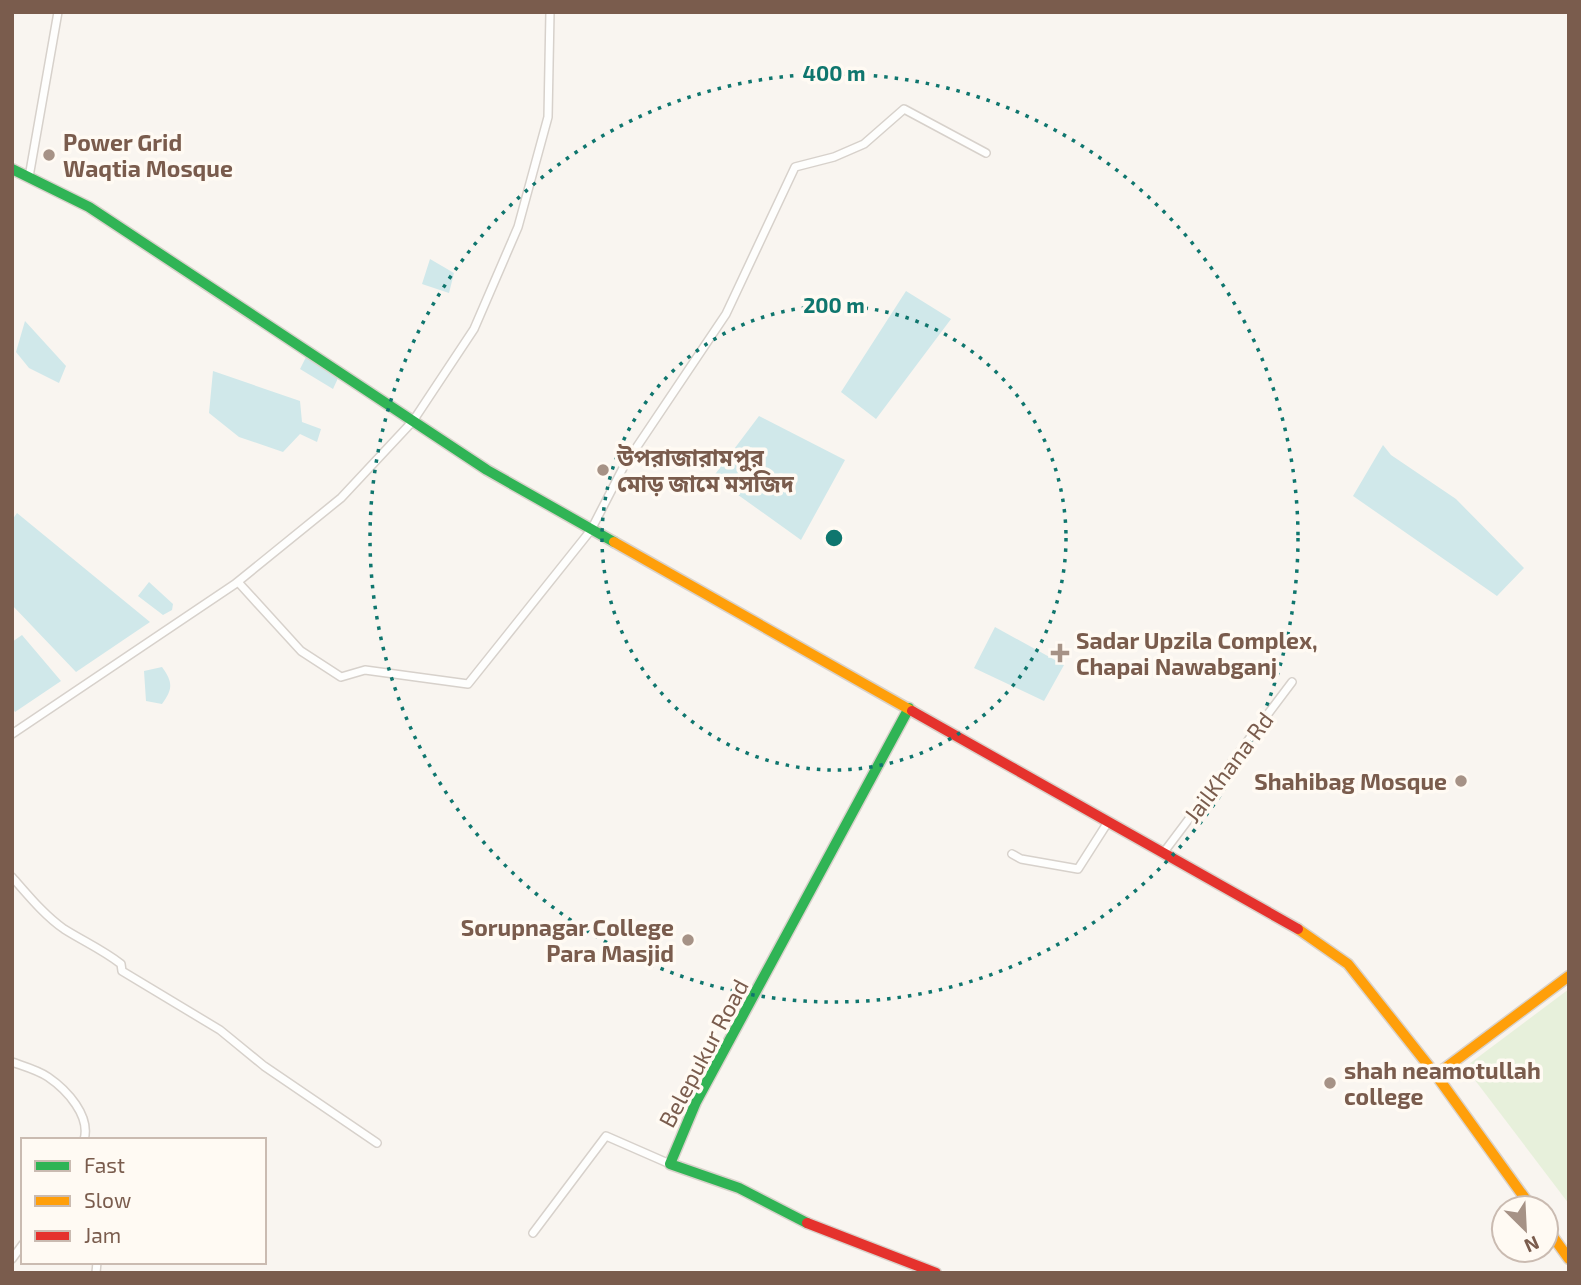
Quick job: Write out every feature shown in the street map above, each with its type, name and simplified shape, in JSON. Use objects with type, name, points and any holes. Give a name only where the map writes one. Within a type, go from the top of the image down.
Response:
[{"type":"main road","points":[[12,169],[89,208],[487,470],[1316,939],[1348,964],[1436,1075],[1522,1194]]},
{"type":"main road","name":"Belepukur Road","points":[[909,708],[853,819],[802,905],[694,1107],[670,1164],[739,1188],[820,1229],[936,1273]]},
{"type":"main road","points":[[1436,1075],[1569,976]]},
{"type":"street","points":[[29,177],[58,12]]},
{"type":"street","points":[[12,734],[238,582],[341,498],[413,421],[474,329],[517,227],[548,117],[550,12]]},
{"type":"street","points":[[238,582],[301,651],[341,677],[365,670],[468,684],[591,530],[624,466],[726,314],[795,167],[834,157],[864,144],[904,109],[986,153]]},
{"type":"street","name":"JailKhana Rd","points":[[1164,852],[1292,682]]},
{"type":"street","points":[[1012,854],[1021,859],[1077,869],[1108,822]]},
{"type":"street","points":[[12,877],[37,906],[62,928],[106,952],[121,964],[122,971],[220,1030],[264,1066],[377,1143]]},
{"type":"street","points":[[12,1062],[48,1076],[78,1106],[87,1129],[85,1138]]},
{"type":"street","points":[[533,1233],[606,1136],[670,1164]]},
{"type":"green space","points":[[1569,989],[1569,1204],[1465,1067]]},
{"type":"water","points":[[430,259],[454,273],[449,293],[422,284]]},
{"type":"water","points":[[906,291],[951,319],[876,419],[841,392]]},
{"type":"water","points":[[25,321],[66,366],[59,383],[29,368],[16,352]]},
{"type":"water","points":[[306,357],[339,376],[333,389],[300,369]]},
{"type":"water","points":[[213,371],[300,401],[302,422],[321,429],[317,442],[300,434],[283,452],[239,437],[209,413]]},
{"type":"water","points":[[759,416],[845,460],[801,540],[713,477]]},
{"type":"water","points":[[1383,445],[1391,455],[1456,499],[1524,568],[1497,596],[1353,496]]},
{"type":"water","points":[[17,513],[150,622],[76,672],[12,605],[12,520]]},
{"type":"water","points":[[149,582],[173,604],[172,610],[163,615],[138,596]]},
{"type":"water","points":[[995,627],[1064,665],[1044,701],[974,668]]},
{"type":"water","points":[[22,635],[61,681],[15,712],[12,707],[12,642]]},
{"type":"water","points":[[162,667],[170,681],[168,694],[162,704],[146,701],[144,671]]},
{"type":"traffic: fast","points":[[12,169],[89,207],[487,470],[614,542]]},
{"type":"traffic: fast","points":[[807,1223],[739,1188],[670,1164],[696,1102],[909,708]]},
{"type":"traffic: slow","points":[[614,542],[912,711]]},
{"type":"traffic: slow","points":[[1298,929],[1348,964],[1436,1075],[1569,976]]},
{"type":"traffic: slow","points":[[1436,1075],[1522,1194]]},
{"type":"traffic: slow","points":[[1560,1246],[1569,1259]]},
{"type":"traffic: jam","points":[[912,711],[1298,929]]},
{"type":"traffic: jam","points":[[807,1223],[936,1273]]},
{"type":"place","name":"Power Grid Waqtia Mosque","points":[[49,155]]},
{"type":"place","name":"উপরাজারামপুর মোড় জামে মসজিদ","points":[[603,470]]},
{"type":"place","name":"Sadar Upzila Complex, Chapai Nawabganj","points":[[1060,653]]},
{"type":"place","name":"Shahibag Mosque","points":[[1461,781]]},
{"type":"place","name":"Sorupnagar College Para Masjid","points":[[688,940]]},
{"type":"place","name":"shah neamotullah college","points":[[1330,1083]]}]
